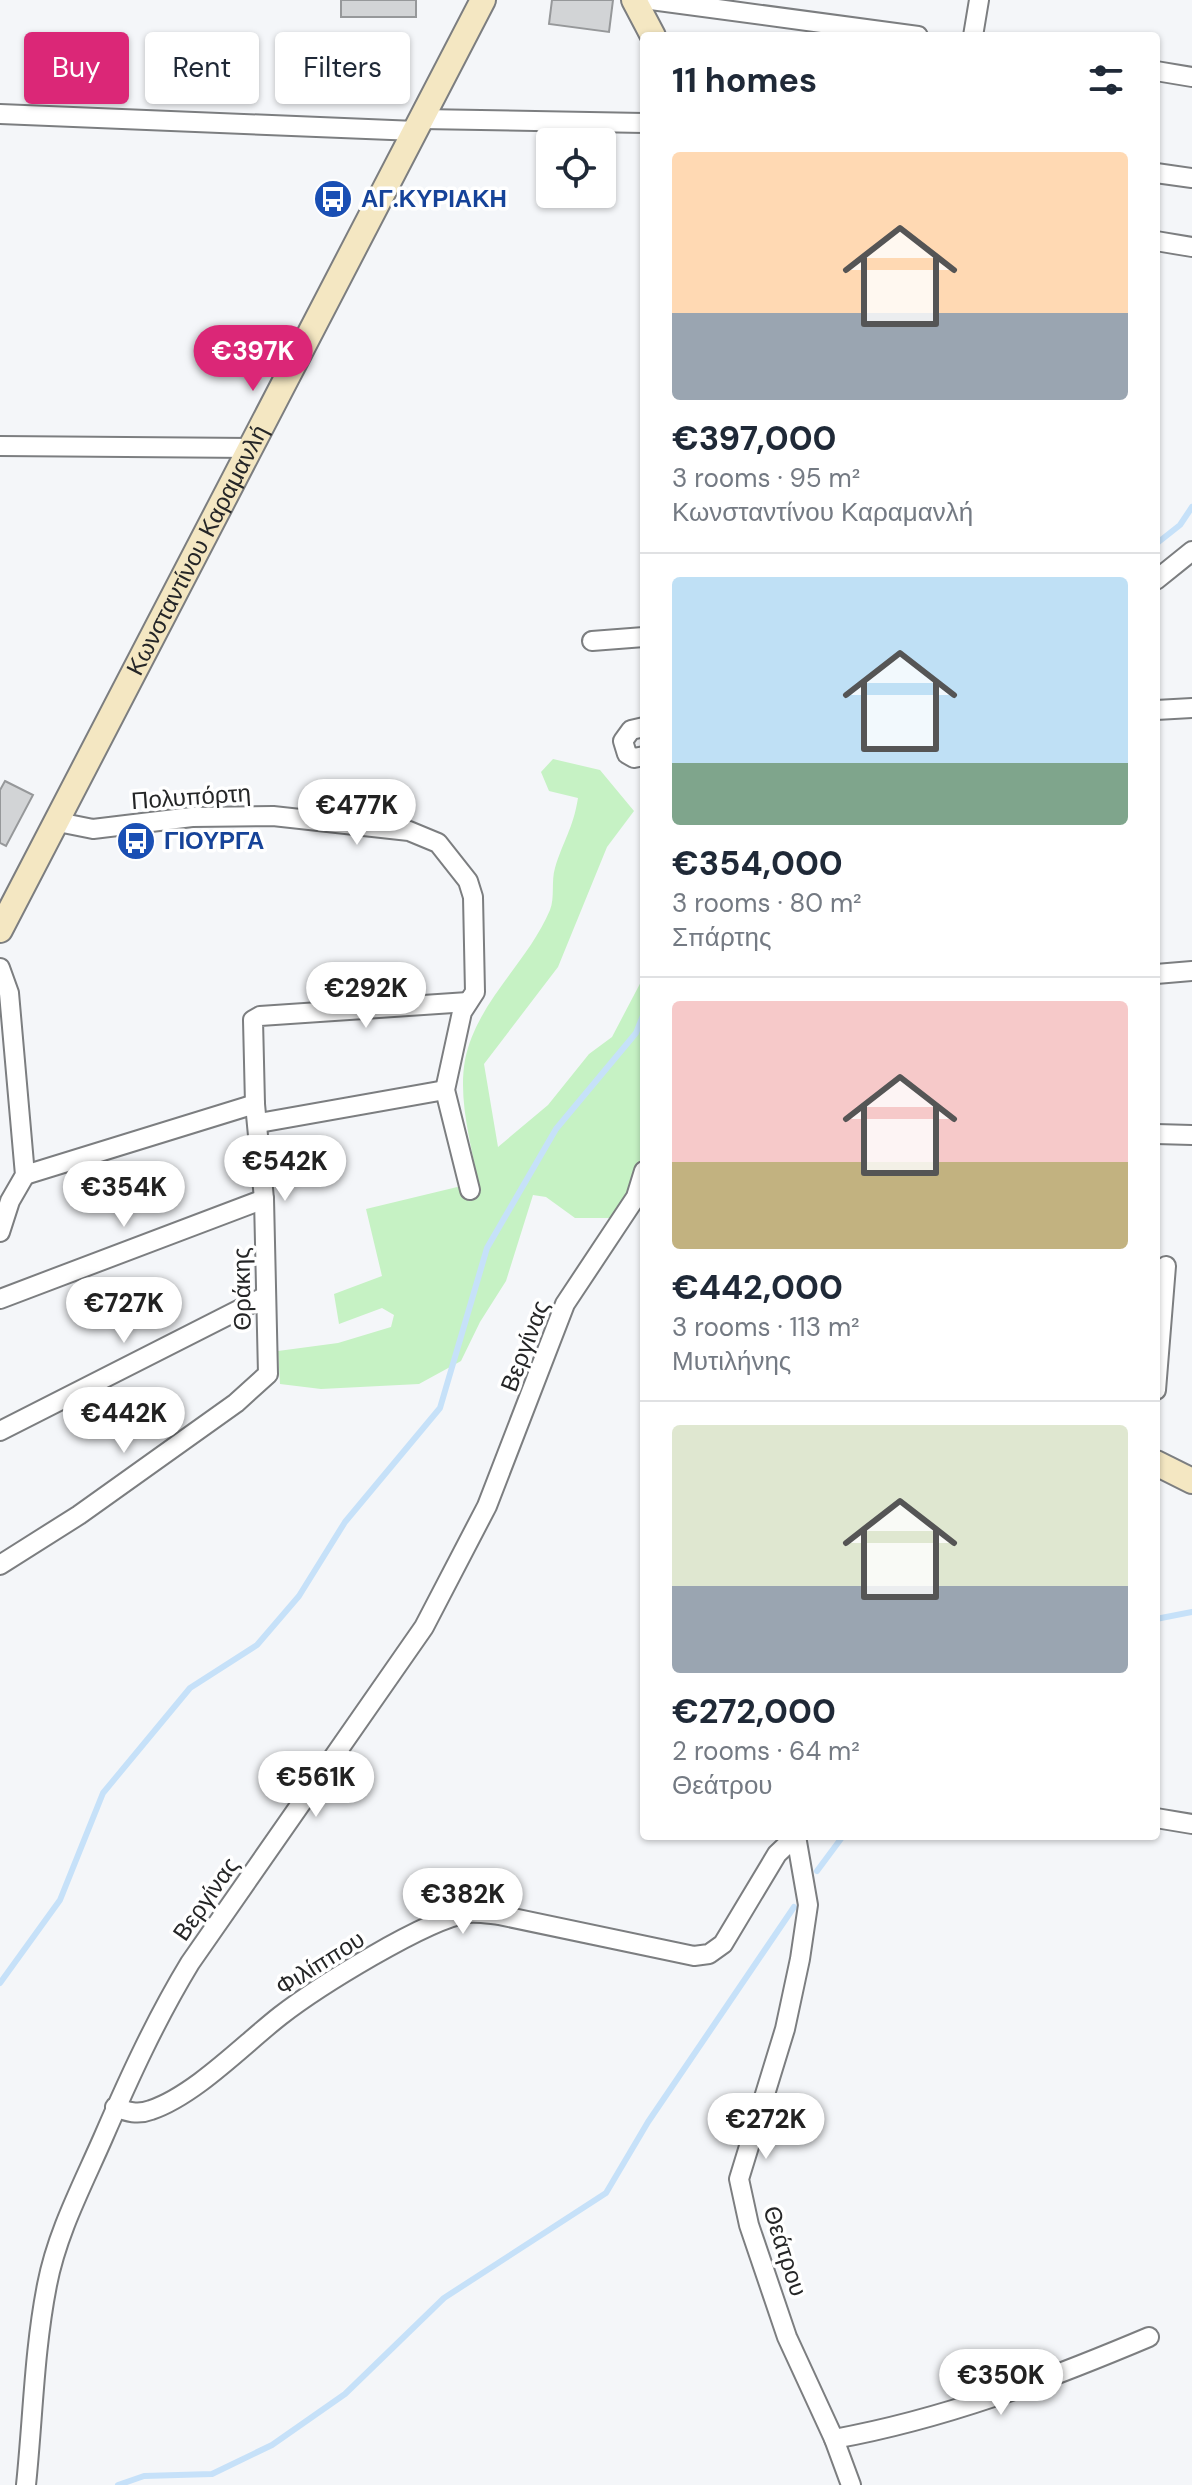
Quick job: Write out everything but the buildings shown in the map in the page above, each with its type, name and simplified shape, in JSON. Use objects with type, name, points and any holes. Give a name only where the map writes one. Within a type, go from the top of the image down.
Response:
[{"type":"main road","name":"Κωνσταντίνου Καραμανλή","points":[[0,930],[483,0]]},
{"type":"main road","points":[[634,0],[651,32]]},
{"type":"main road","points":[[1160,1465],[1192,1481]]},
{"type":"street","points":[[651,0],[888,32]]},
{"type":"street","points":[[974,32],[979,0]]},
{"type":"street","points":[[1160,72],[1192,77]]},
{"type":"street","points":[[0,114],[419,125],[640,123]]},
{"type":"street","points":[[1160,174],[1192,178]]},
{"type":"street","points":[[1160,242],[1192,247]]},
{"type":"street","points":[[0,446],[252,448]]},
{"type":"street","points":[[1160,577],[1192,551]]},
{"type":"street","points":[[592,641],[640,637]]},
{"type":"street","points":[[1160,710],[1192,708]]},
{"type":"street","points":[[640,728],[631,730],[623,741],[627,754],[634,758],[640,757]]},
{"type":"street","name":"Πολυπόρτη","points":[[58,822],[93,829],[192,817],[273,816],[409,831],[427,837],[447,852],[468,881],[473,897],[475,984],[462,1012],[445,1090],[470,1190]]},
{"type":"street","points":[[0,968],[9,993],[25,1175],[10,1201],[0,1232]]},
{"type":"street","points":[[1160,974],[1192,971]]},
{"type":"street","name":"Θράκης","points":[[0,1565],[79,1515],[236,1403],[268,1374],[264,1199],[253,1020],[260,1016],[468,1002]]},
{"type":"street","points":[[25,1175],[257,1114],[445,1090]]},
{"type":"street","points":[[1160,1134],[1192,1135]]},
{"type":"street","name":"Βεργίνας","points":[[26,2485],[38,2336],[47,2282],[68,2214],[115,2107],[163,2009],[190,1963],[402,1660],[448,1584],[487,1506],[565,1304],[636,1197],[640,1184]]},
{"type":"street","points":[[0,1299],[264,1199]]},
{"type":"street","points":[[1160,1340],[1166,1266]]},
{"type":"street","points":[[0,1431],[266,1296]]},
{"type":"street","points":[[1160,1819],[1192,1824]]},
{"type":"street","name":"Φιλίππου","points":[[115,2107],[139,2113],[161,2105],[215,2070],[282,2014],[338,1979],[410,1936],[470,1913],[499,1915],[694,1956],[709,1954],[723,1944],[777,1854],[792,1840]]},
{"type":"street","name":"Θεάτρου","points":[[797,1840],[808,1905],[800,1959],[785,2029],[739,2179],[749,2225],[787,2337],[834,2439],[851,2485]]},
{"type":"street","points":[[834,2439],[963,2408],[1065,2372],[1149,2337]]},
{"type":"green space","points":[[553,759],[600,770],[634,811],[607,847],[558,967],[484,1064],[498,1147],[548,1105],[589,1054],[612,1037],[640,984],[640,1174],[633,1195],[616,1218],[575,1218],[546,1197],[533,1195],[506,1281],[480,1322],[461,1361],[419,1384],[321,1389],[280,1384],[278,1351],[338,1343],[391,1327],[394,1315],[382,1308],[339,1324],[334,1294],[382,1276],[366,1209],[478,1182],[464,1106],[465,1060],[480,1019],[529,948],[550,910],[555,868],[578,798],[549,791],[541,772]]},
{"type":"waterway","points":[[1160,541],[1180,525],[1192,507]]},
{"type":"waterway","points":[[0,1983],[60,1900],[103,1793],[190,1688],[257,1645],[299,1596],[345,1522],[440,1408],[487,1248],[556,1129],[636,1033],[640,1023]]},
{"type":"waterway","points":[[1160,1618],[1192,1612]]},
{"type":"waterway","points":[[817,1871],[840,1840]]},
{"type":"waterway","points":[[118,2485],[144,2476],[212,2474],[272,2445],[345,2394],[444,2298],[606,2193],[648,2122],[794,1907]]},
{"type":"place","name":"ΑΓ.ΚΥΡΙΑΚΗ","points":[[333,199]]},
{"type":"place","name":"ΓΙΟΥΡΓΑ","points":[[136,841]]}]
